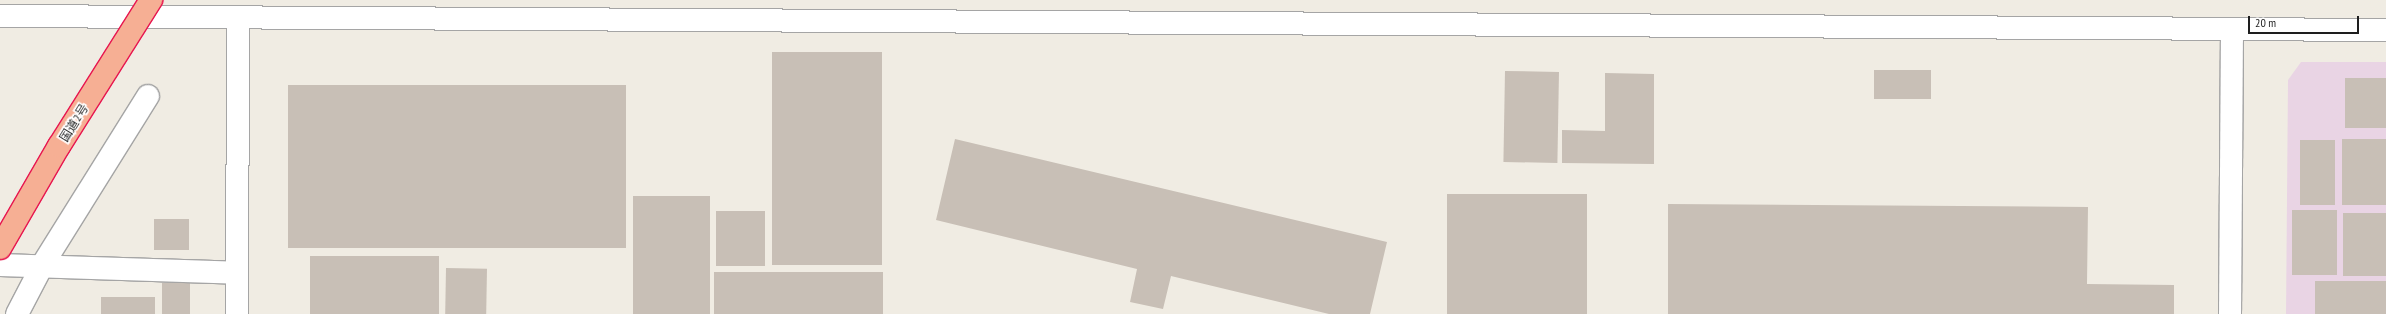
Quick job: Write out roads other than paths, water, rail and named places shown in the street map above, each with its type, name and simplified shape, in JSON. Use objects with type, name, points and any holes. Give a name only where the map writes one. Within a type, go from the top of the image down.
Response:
[{"type":"highway","name":"国道2号","points":[[0,248],[59,146],[151,0]]},
{"type":"street","points":[[0,16],[238,20],[2386,30]]},
{"type":"street","points":[[237,314],[238,20]]},
{"type":"street","points":[[2230,314],[2232,29]]},
{"type":"street","points":[[17,314],[43,264],[148,96]]},
{"type":"street","points":[[0,265],[43,264],[237,273]]}]
